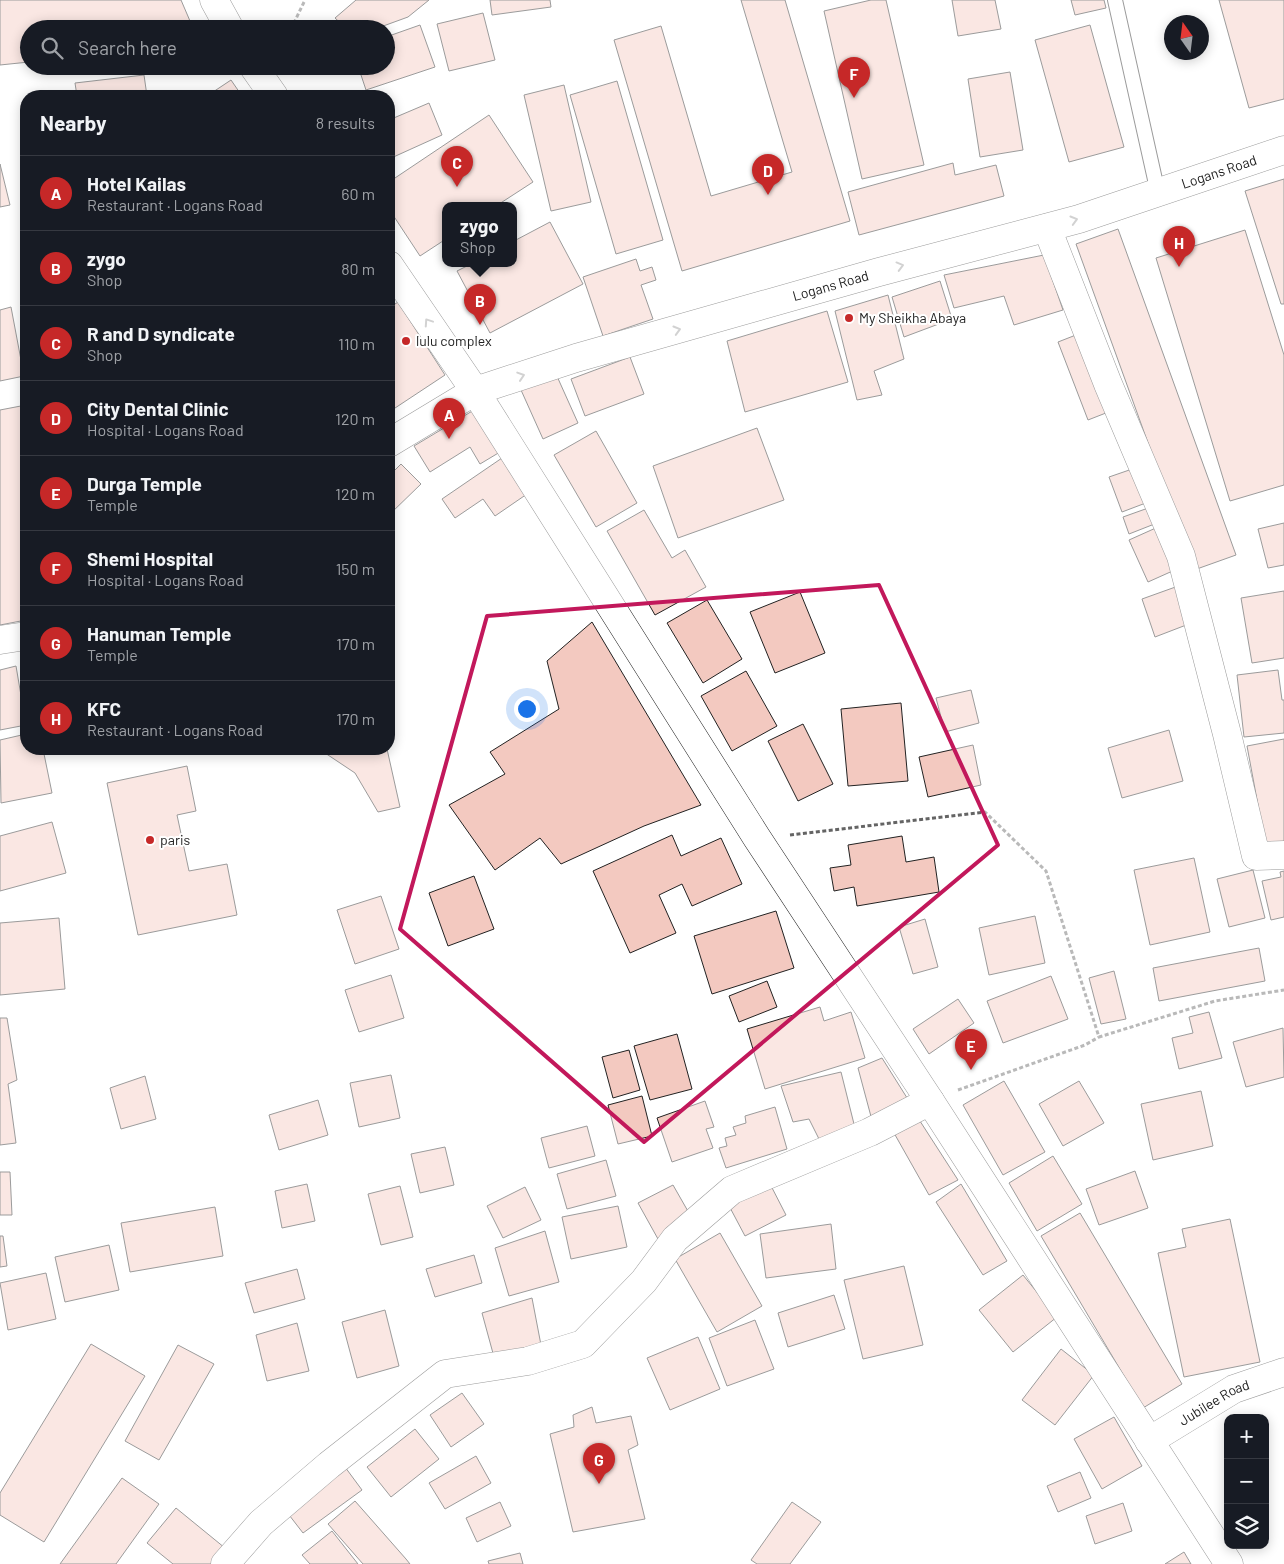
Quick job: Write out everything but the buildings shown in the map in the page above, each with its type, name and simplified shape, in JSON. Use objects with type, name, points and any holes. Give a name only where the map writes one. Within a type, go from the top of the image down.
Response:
[{"type":"street","points":[[214,0],[225,20]]},
{"type":"street","points":[[260,75],[270,90]]},
{"type":"street","name":"Logans Road","points":[[395,439],[475,391],[596,353],[879,272],[1047,228],[1284,150]]},
{"type":"street","points":[[1047,228],[1108,384],[1181,556],[1256,856],[1284,855]]},
{"type":"street","points":[[395,274],[475,391],[757,838],[930,1101],[1229,1564]]},
{"type":"street","points":[[0,640],[20,637]]},
{"type":"street","points":[[224,1564],[261,1522],[329,1465],[445,1374],[528,1361],[583,1344],[644,1281],[675,1239],[732,1190],[870,1132],[930,1101]]},
{"type":"street","name":"Jubilee Road","points":[[1149,1441],[1234,1389],[1284,1372]]},
{"type":"lane","points":[[1115,0],[1158,193]]},
{"type":"path","points":[[296,20],[306,0]]},
{"type":"path","points":[[757,838],[985,812],[1046,871],[1099,1038]]},
{"type":"path","points":[[930,1101],[1099,1038],[1215,1001],[1284,990]]},
{"type":"highlighted area","points":[[879,585],[998,845],[644,1142],[400,929],[487,616]]},
{"type":"place","name":"Shemi Hospital","points":[[854,98]]},
{"type":"place","name":"R and D syndicate","points":[[457,187]]},
{"type":"place","name":"City Dental Clinic","points":[[768,195]]},
{"type":"place","name":"KFC","points":[[1179,267]]},
{"type":"place","name":"My Sheikha Abaya","points":[[849,318]]},
{"type":"place","name":"zygo","points":[[480,325]]},
{"type":"place","name":"lulu complex","points":[[406,341]]},
{"type":"place","name":"Hotel Kailas","points":[[449,439]]},
{"type":"place","name":"paris","points":[[150,840]]},
{"type":"place","name":"Durga Temple","points":[[971,1070]]},
{"type":"place","name":"Hanuman Temple","points":[[599,1484]]}]
